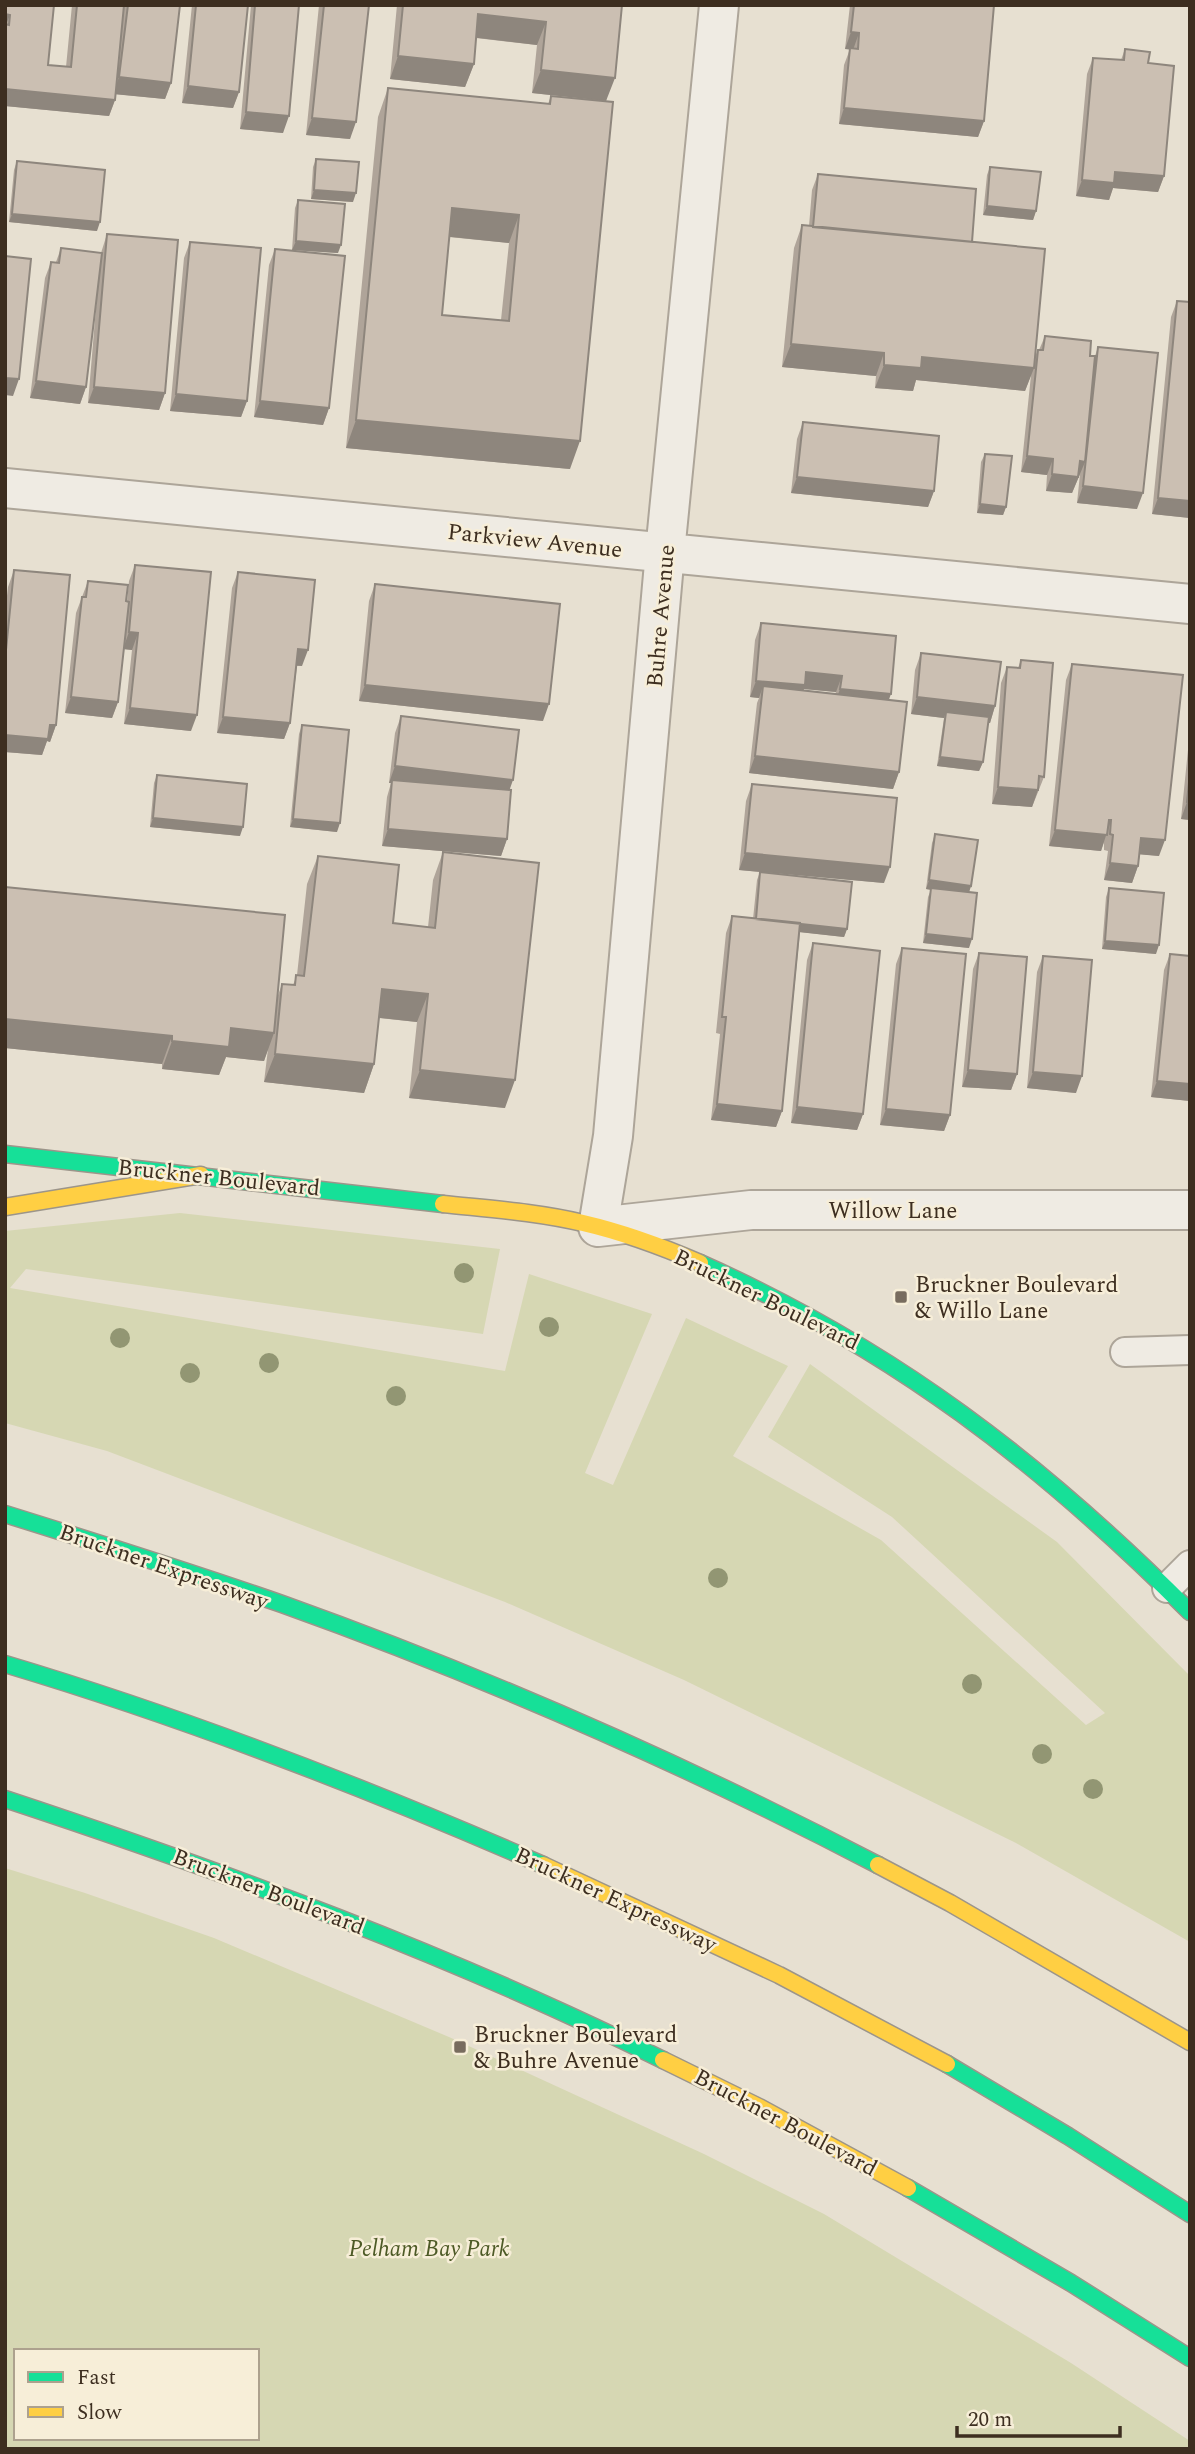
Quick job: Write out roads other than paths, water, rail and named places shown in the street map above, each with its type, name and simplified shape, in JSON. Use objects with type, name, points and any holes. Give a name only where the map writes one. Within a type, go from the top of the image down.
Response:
[{"type":"main road","name":"Bruckner Boulevard","points":[[5,1154],[526,1213],[598,1227],[657,1247],[724,1273],[811,1315],[868,1349],[960,1412],[1045,1477],[1106,1529],[1190,1612]]},
{"type":"main road","points":[[5,1207],[201,1175]]},
{"type":"main road","name":"Bruckner Expressway","points":[[5,1514],[230,1586],[540,1706],[693,1773],[851,1850],[1003,1931],[1190,2042]]},
{"type":"main road","name":"Bruckner Expressway","points":[[5,1664],[242,1740],[426,1814],[591,1886],[777,1974],[943,2062],[1106,2159],[1190,2214]]},
{"type":"main road","name":"Bruckner Boulevard","points":[[5,1799],[226,1873],[331,1914],[615,2035],[855,2156],[1072,2283],[1190,2358]]},
{"type":"street","name":"Buhre Avenue","points":[[598,1227],[613,1136],[665,552],[719,5]]},
{"type":"street","name":"Parkview Avenue","points":[[5,488],[1190,604]]},
{"type":"street","name":"Willow Lane","points":[[598,1227],[751,1210],[1190,1210]]},
{"type":"lane","points":[[1125,1352],[1190,1350]]},
{"type":"lane","points":[[1167,1588],[1190,1565]]},
{"type":"place","name":"Bruckner Boulevard & Willo Lane","points":[[901,1297]]},
{"type":"place","name":"Bruckner Boulevard & Buhre Avenue","points":[[460,2047]]},
{"type":"park label","name":"Pelham Bay Park","points":[[429,2248]]}]
